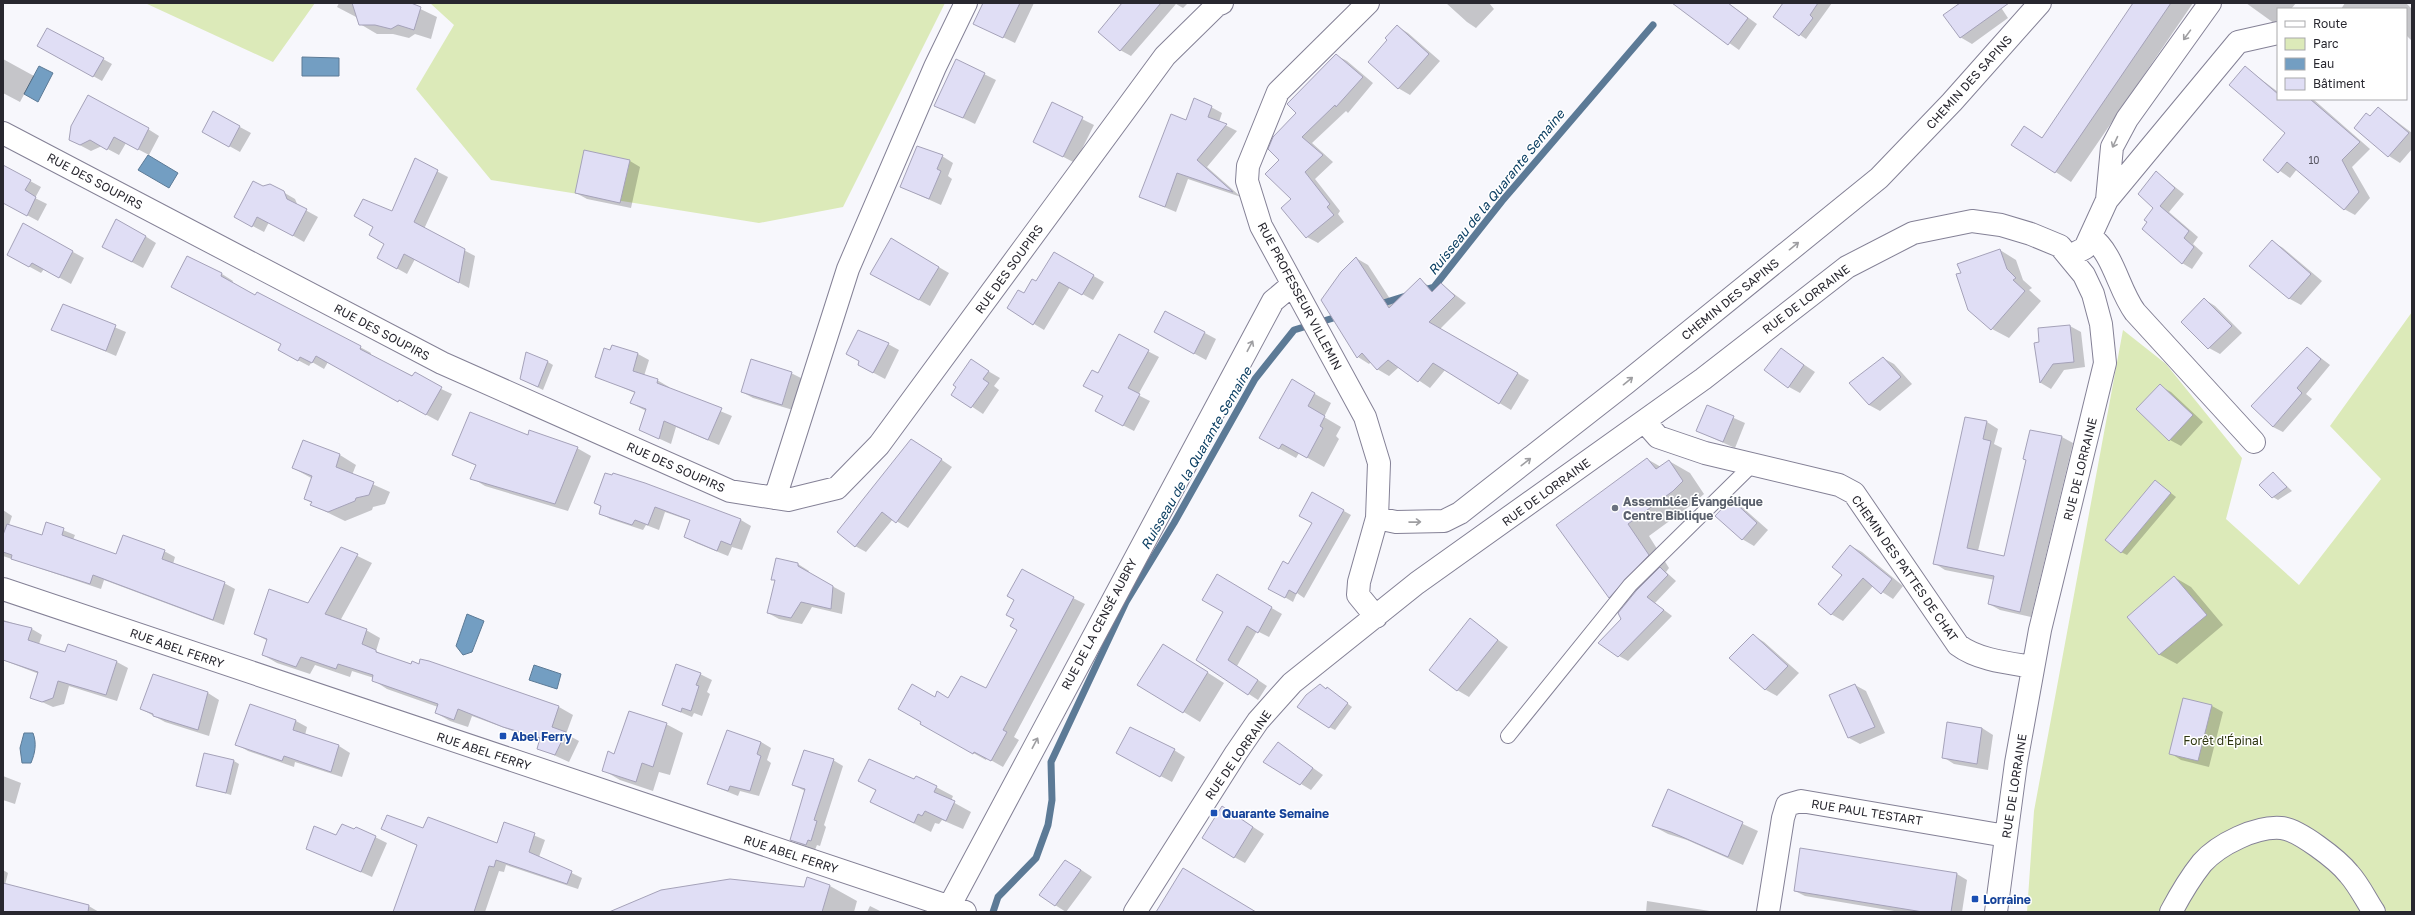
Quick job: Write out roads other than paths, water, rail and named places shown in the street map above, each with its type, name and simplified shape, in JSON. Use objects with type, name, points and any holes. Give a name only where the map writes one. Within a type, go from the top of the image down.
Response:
[{"type":"street","points":[[775,498],[848,269],[935,67],[966,3]]},
{"type":"street","name":"RUE DES SOUPIRS","points":[[3,133],[442,364],[730,491],[788,500],[837,488],[879,445],[1165,56],[1217,5],[1222,3]]},
{"type":"street","name":"RUE PROFESSEUR VILLEMIN","points":[[1368,3],[1278,92],[1248,166],[1247,181],[1261,226],[1365,418],[1379,463],[1377,518],[1359,582],[1358,595],[1376,617]]},
{"type":"street","name":"CHEMIN DES SAPINS","points":[[1377,518],[1396,522],[1444,521],[1460,513],[1626,383],[1879,178],[1952,102],[2040,3]]},
{"type":"street","points":[[2107,200],[2112,147],[2127,119],[2210,3]]},
{"type":"street","points":[[2070,256],[2084,248],[2091,237],[2107,200],[2238,42],[2277,33]]},
{"type":"street","name":"RUE DE LORRAINE","points":[[1135,912],[1258,721],[1292,683],[1418,583],[1644,421],[1847,267],[1913,233],[1972,221],[2001,225],[2060,246],[2070,256],[2084,275],[2093,294],[2101,324],[2105,364],[2076,492],[2040,630],[2006,836],[1996,912]]},
{"type":"street","points":[[2091,237],[2101,245],[2126,299],[2136,312],[2254,442]]},
{"type":"street","name":"RUE DE LA CENSÉ AUBRY","points":[[957,909],[1016,778],[1273,301],[1292,285]]},
{"type":"street","name":"CHEMIN DES PATTES DE CHAT","points":[[1644,421],[1658,437],[1705,453],[1839,485],[1854,493],[1958,645],[1968,652],[2010,664],[2033,667]]},
{"type":"street","name":"RUE ABEL FERRY","points":[[3,589],[957,909]]},
{"type":"street","name":"RUE PAUL TESTART","points":[[1768,912],[1783,818],[1788,806],[1801,801],[2006,836]]},
{"type":"street","points":[[2171,912],[2183,889],[2203,862],[2224,843],[2248,833],[2282,828],[2318,845],[2349,874],[2374,912]]},
{"type":"lane","points":[[1508,736],[1630,584],[1752,464]]},
{"type":"water","points":[[302,57],[339,58],[339,76],[302,76]]},
{"type":"water","points":[[39,66],[53,73],[38,102],[24,94]]},
{"type":"water","points":[[148,155],[178,173],[169,188],[138,170]]},
{"type":"water","points":[[467,614],[484,621],[472,652],[463,655],[456,646]]},
{"type":"water","points":[[534,665],[561,674],[557,689],[529,680]]},
{"type":"water","points":[[24,733],[33,733],[35,741],[34,756],[31,763],[22,763],[20,748]]},
{"type":"waterway","name":"Ruisseau de la Quarante Semaine","points":[[1421,291],[1434,287],[1502,201],[1653,25]]},
{"type":"waterway","name":"Ruisseau de la Quarante Semaine","points":[[1377,305],[1409,295]]},
{"type":"waterway","name":"Ruisseau de la Quarante Semaine","points":[[993,912],[998,897],[1036,858],[1048,825],[1052,800],[1051,762],[1126,602],[1174,523],[1255,379],[1294,330],[1340,316]]},
{"type":"place","name":"Assemblée Évangélique Centre Biblique","points":[[1615,508]]},
{"type":"place","name":"Abel Ferry","points":[[503,736]]},
{"type":"place","name":"Quarante Semaine","points":[[1214,813]]},
{"type":"place","name":"Lorraine","points":[[1975,899]]},
{"type":"park label","name":"Forêt d'Épinal","points":[[2223,740]]}]
